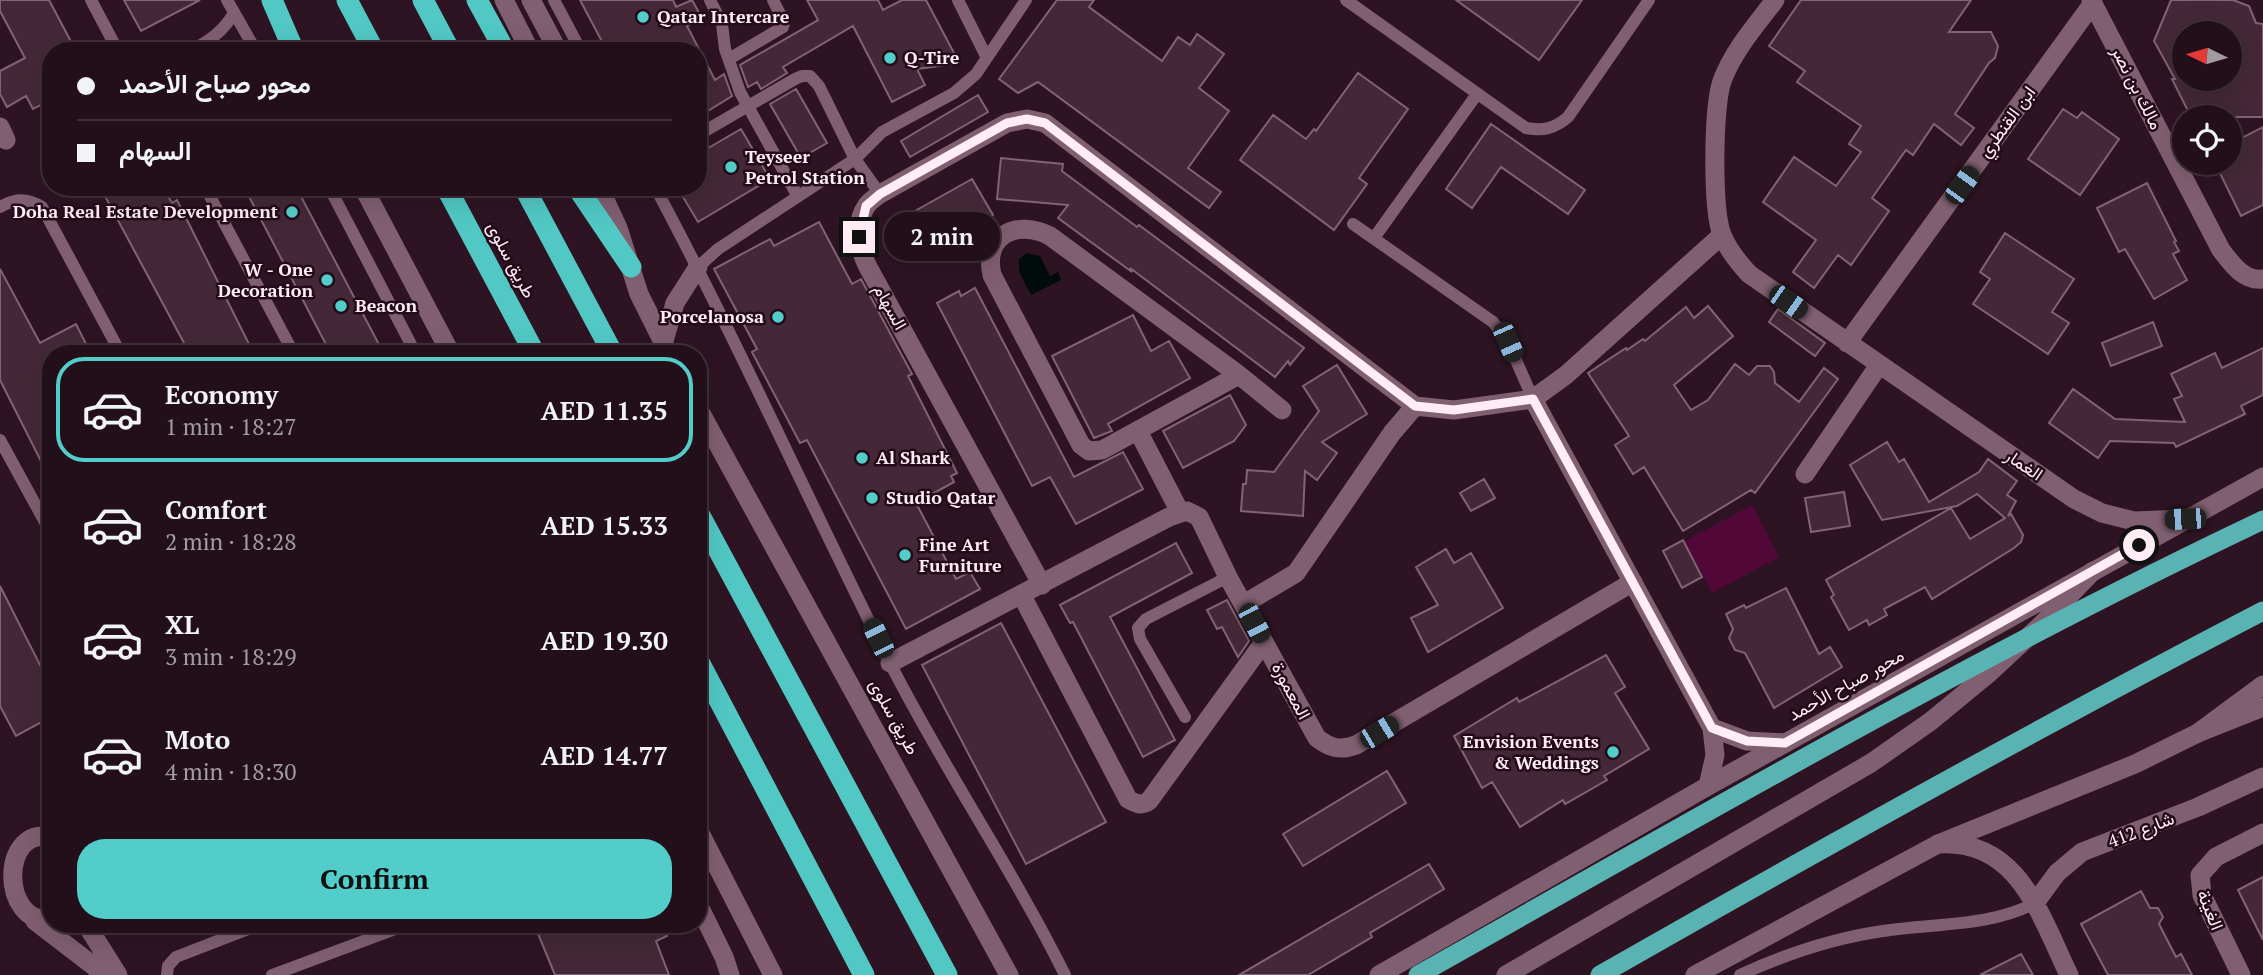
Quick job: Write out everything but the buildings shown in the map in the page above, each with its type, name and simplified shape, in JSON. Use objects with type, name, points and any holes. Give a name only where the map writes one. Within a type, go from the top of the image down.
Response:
[{"type":"highway","points":[[272,0],[288,42]]},
{"type":"highway","points":[[347,0],[369,42]]},
{"type":"highway","points":[[423,0],[445,42]]},
{"type":"highway","points":[[477,0],[500,42]]},
{"type":"highway","name":"طريق سلوى","points":[[451,196],[530,345]]},
{"type":"highway","points":[[529,196],[608,345]]},
{"type":"highway","points":[[584,196],[631,267]]},
{"type":"highway","points":[[1418,975],[1913,697],[2132,583],[2263,520]]},
{"type":"highway","points":[[707,529],[947,975]]},
{"type":"highway","points":[[1600,975],[1839,839],[2137,676],[2263,611]]},
{"type":"highway","points":[[707,677],[864,975]]},
{"type":"street","points":[[262,0],[287,42]]},
{"type":"street","points":[[504,0],[525,42]]},
{"type":"street","points":[[531,0],[553,42]]},
{"type":"street","name":"الغمار","points":[[1775,0],[1728,66],[1717,100],[1715,203],[1722,235],[1734,257],[1749,274],[2074,499],[2102,513],[2134,521],[2185,519]]},
{"type":"street","name":"مالك بن نصر","points":[[2092,2],[2221,250],[2244,275],[2263,279]]},
{"type":"street","name":"ابن القنطري","points":[[1847,343],[2092,2]]},
{"type":"street","name":"السهام","points":[[1042,585],[861,254],[859,237],[866,206],[880,194],[1007,123],[1027,119],[1045,123],[1415,406]]},
{"type":"street","points":[[368,196],[446,345]]},
{"type":"street","points":[[603,196],[618,228],[639,294],[664,345]]},
{"type":"street","points":[[1239,375],[1094,452],[1081,445],[992,275],[990,253],[994,245],[1013,230],[1026,227],[1050,236],[1239,375],[1282,410]]},
{"type":"street","points":[[1244,604],[1296,573],[1392,433],[1415,406],[1454,410],[1533,399],[1566,375],[1722,235]]},
{"type":"street","points":[[667,345],[676,303],[698,267]]},
{"type":"street","points":[[1805,474],[1879,365]]},
{"type":"street","points":[[1533,399],[1712,728],[1715,755],[1708,786]]},
{"type":"street","name":"طريق سلوى","points":[[707,424],[1009,975]]},
{"type":"street","points":[[890,663],[1175,515],[1133,433]]},
{"type":"street","name":"محور صباح الأحمد","points":[[1379,975],[1708,786],[2263,477]]},
{"type":"street","name":"المعمورة","points":[[1175,515],[1186,511],[1199,517],[1228,577],[1317,738],[1337,749],[1356,745],[1633,582]]},
{"type":"street","points":[[1506,975],[1871,763],[1931,721],[1988,674],[2042,624],[2093,571]]},
{"type":"street","points":[[1022,596],[1128,799],[1137,804],[1149,801],[1264,642]]},
{"type":"street","points":[[2197,733],[2263,685]]},
{"type":"street","points":[[1695,975],[1938,844],[2135,764],[2197,733],[2263,707]]},
{"type":"street","points":[[1712,728],[1747,741],[1785,743]]},
{"type":"street","name":"شارع 412","points":[[2035,903],[2057,873],[2082,852],[2188,812],[2263,777]]},
{"type":"street","name":"الغينة","points":[[2241,975],[2202,895],[2200,875],[2216,857],[2263,833]]},
{"type":"street","points":[[35,918],[9,904],[3,892],[2,865],[12,849],[26,839],[42,835]]},
{"type":"street","points":[[1938,844],[1970,844],[2000,858],[2035,903],[2069,975]]},
{"type":"street","points":[[707,847],[773,975]]},
{"type":"street","points":[[0,915],[35,918]]},
{"type":"street","points":[[707,922],[730,975]]},
{"type":"street","points":[[53,933],[101,975]]},
{"type":"street","points":[[92,933],[118,975]]},
{"type":"lane","points":[[91,0],[113,42]]},
{"type":"lane","points":[[227,0],[251,42]]},
{"type":"lane","points":[[554,0],[576,42]]},
{"type":"lane","points":[[710,0],[722,24],[729,59],[740,92],[797,195]]},
{"type":"lane","points":[[729,59],[783,27],[784,22],[773,0]]},
{"type":"lane","points":[[958,0],[986,56]]},
{"type":"lane","points":[[698,267],[718,249],[855,159],[883,132],[954,93],[976,74],[1026,0]]},
{"type":"lane","points":[[1346,0],[1526,128],[1549,129],[1568,117],[1649,0]]},
{"type":"lane","points":[[207,42],[226,26],[234,13]]},
{"type":"lane","points":[[707,130],[795,79],[810,76],[820,86],[855,159],[880,194]]},
{"type":"lane","points":[[1374,238],[1477,94]]},
{"type":"lane","points":[[210,196],[289,345]]},
{"type":"lane","points":[[334,196],[411,345]]},
{"type":"lane","points":[[659,196],[698,267],[890,663],[1065,975]]},
{"type":"lane","points":[[0,206],[20,199],[32,201],[42,207],[116,345]]},
{"type":"lane","points":[[1353,224],[1493,322],[1508,342],[1533,399]]},
{"type":"lane","points":[[0,440],[42,517]]},
{"type":"lane","points":[[1185,717],[1140,639],[1138,628],[1146,619],[1228,577]]},
{"type":"lane","points":[[1740,975],[1791,953],[1860,934],[1984,919],[2017,912],[2035,903]]},
{"type":"lane","points":[[167,975],[168,966],[176,957],[238,933]]},
{"type":"lane","points":[[272,975],[385,933]]},
{"type":"shaded area","points":[[1027,253],[1040,256],[1050,276],[1058,272],[1061,280],[1031,295],[1019,272],[1019,259]]},
{"type":"shaded area","points":[[1752,505],[1779,557],[1712,593],[1685,541]]},
{"type":"place","name":"Qatar Intercare","points":[[643,17]]},
{"type":"place","name":"Q-Tire","points":[[890,58]]},
{"type":"place","name":"Teyseer Petrol Station","points":[[731,167]]},
{"type":"place","name":"Doha Real Estate Development","points":[[292,212]]},
{"type":"place","name":"W - One Decoration","points":[[327,280]]},
{"type":"place","name":"Beacon","points":[[341,306]]},
{"type":"place","name":"Porcelanosa","points":[[778,317]]},
{"type":"place","name":"Al Shark","points":[[862,458]]},
{"type":"place","name":"Studio Qatar","points":[[872,498]]},
{"type":"place","name":"Fine Art Furniture","points":[[905,555]]},
{"type":"place","name":"Envision Events & Weddings","points":[[1613,752]]},
{"type":"route","points":[[859,237],[866,206],[880,194],[1007,123],[1027,119],[1045,123],[1415,406],[1454,410],[1533,399],[1712,728],[1747,741],[1785,743],[2139,545]]}]
